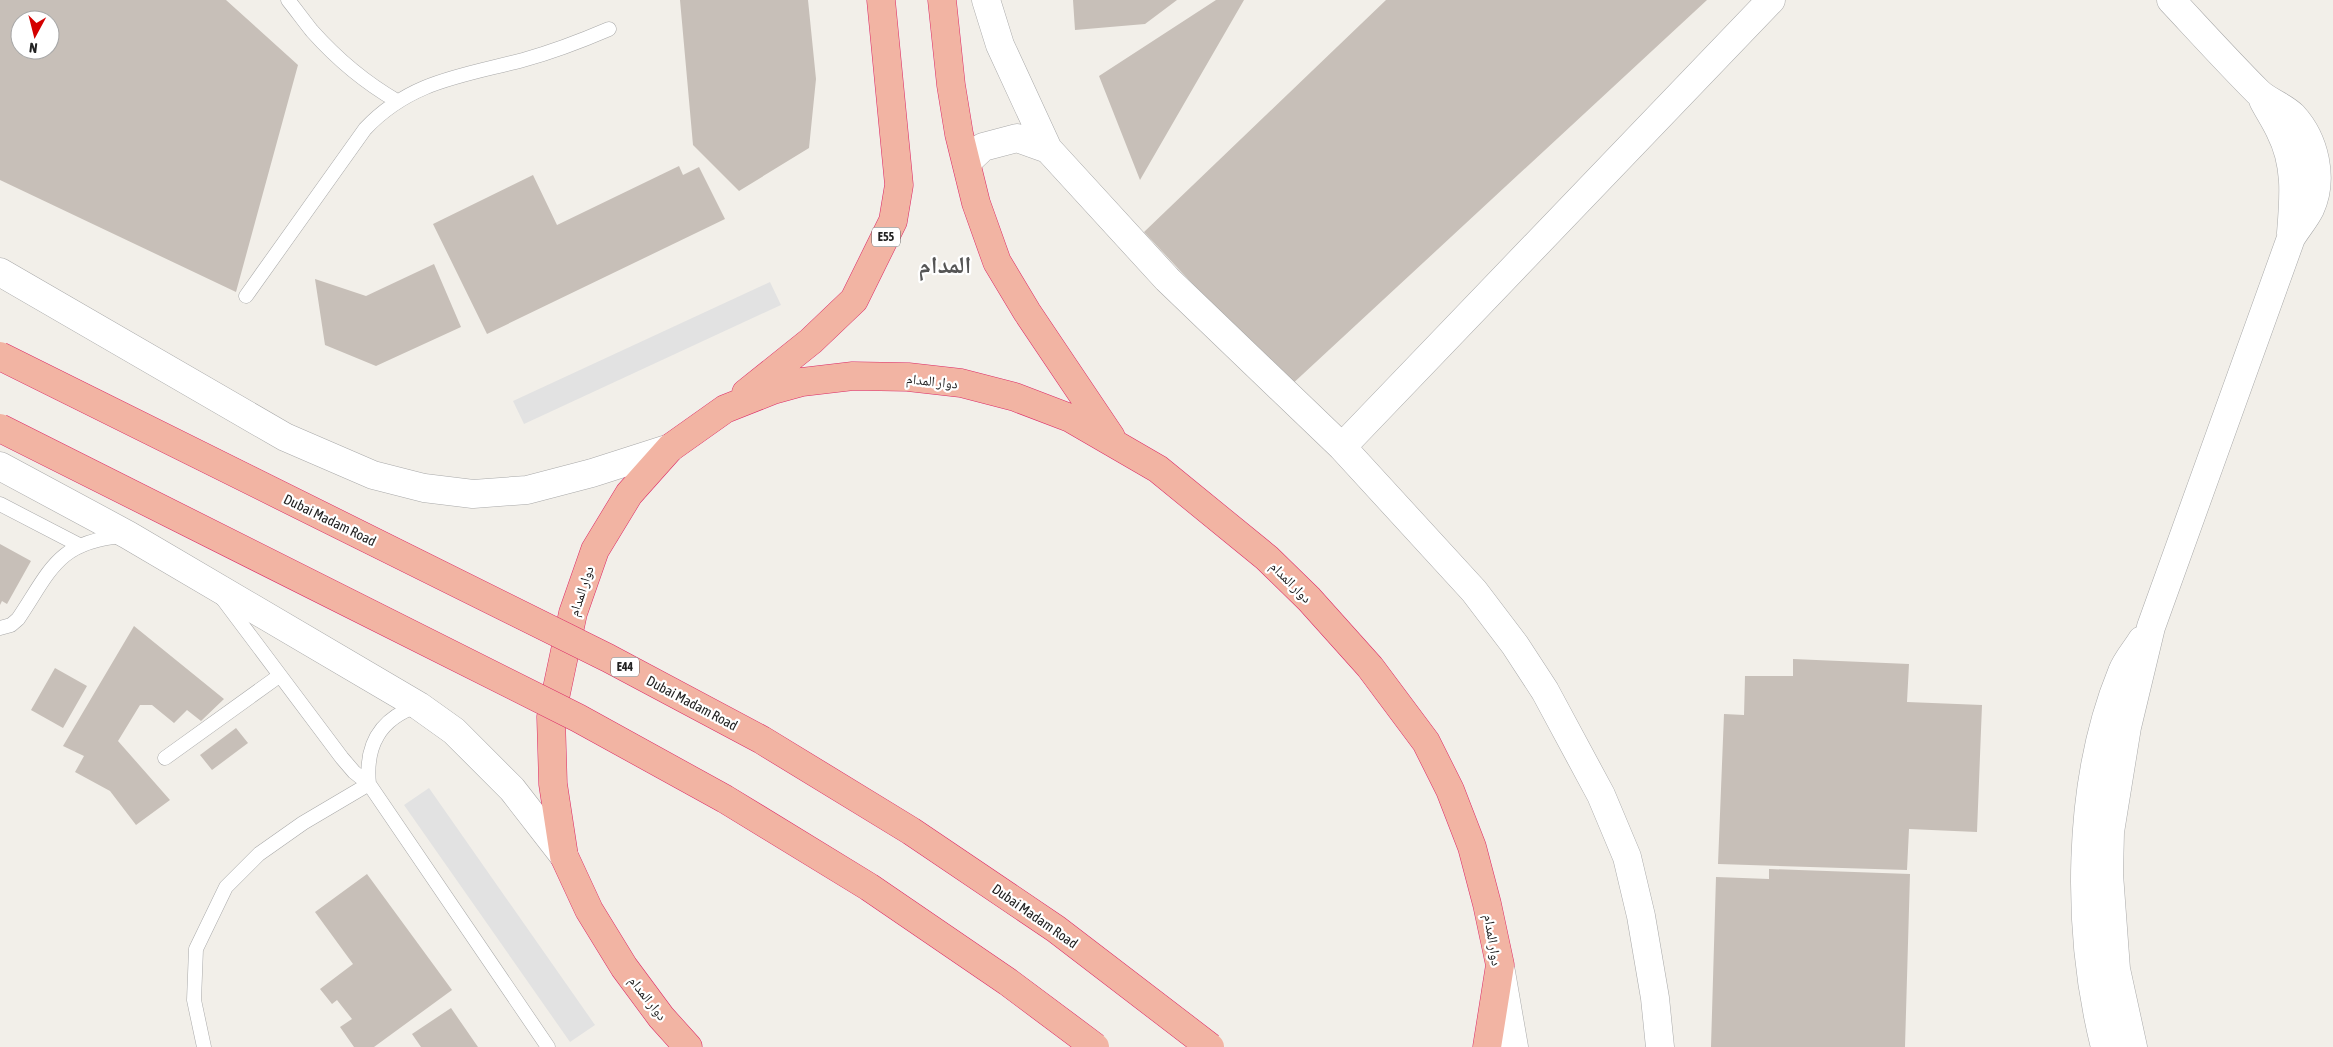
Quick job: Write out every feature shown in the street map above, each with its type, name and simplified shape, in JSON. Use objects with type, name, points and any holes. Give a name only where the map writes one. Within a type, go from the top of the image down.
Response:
[{"type":"highway","name":"E55","points":[[725,409],[811,341],[854,300],[893,221],[899,185],[881,0]]},
{"type":"highway","points":[[942,0],[951,85],[959,134],[976,203],[997,262],[1027,312],[1114,443]]},
{"type":"highway","name":"Dubai Madam Road","points":[[0,356],[608,658],[762,740],[911,831],[1056,929],[1210,1047]]},
{"type":"highway","name":"دوار المدام","points":[[688,1047],[661,1017],[624,967],[589,910],[564,856],[554,784],[551,717],[573,613],[595,550],[629,494],[670,448],[725,409],[773,390],[802,382],[853,376],[908,377],[961,383],[1015,397],[1070,418],[1158,469],[1266,558],[1309,600],[1370,667],[1415,727],[1426,742],[1450,790],[1472,847],[1488,904],[1500,965],[1487,1047]]},
{"type":"highway","points":[[0,428],[578,718],[725,799],[869,887],[1008,982],[1095,1047]]},
{"type":"street","points":[[986,0],[1000,45],[1048,149],[1167,278],[1342,447],[1474,591],[1516,645],[1546,691],[1601,795],[1626,857],[1652,980],[1660,1047]]},
{"type":"street","points":[[1342,447],[1771,0]]},
{"type":"street","points":[[2133,1047],[2116,969],[2109,874],[2110,832],[2127,727],[2152,627],[2290,238],[2294,189],[2293,169],[2280,131],[2260,94],[2171,0]]},
{"type":"street","points":[[967,162],[983,147],[1017,138],[1048,149]]},
{"type":"street","points":[[0,272],[285,437],[381,477],[424,488],[473,494],[528,490],[592,473],[670,448]]},
{"type":"street","points":[[0,466],[128,535],[419,706],[454,732],[512,789],[564,856]]},
{"type":"street","points":[[2105,1047],[2090,972],[2086,924],[2087,828],[2094,773],[2122,671],[2152,627]]},
{"type":"street","points":[[1500,965],[1514,1047]]},
{"type":"lane","points":[[288,0],[311,30],[344,64],[374,87],[397,101]]},
{"type":"lane","points":[[246,296],[365,129],[379,114],[397,101],[433,83],[525,59],[609,30]]},
{"type":"lane","points":[[0,504],[79,544]]},
{"type":"lane","points":[[0,628],[11,625],[18,619],[58,559],[79,544],[101,538],[128,535]]},
{"type":"lane","points":[[213,585],[342,758],[354,772],[369,784],[548,1047]]},
{"type":"lane","points":[[165,758],[280,676]]},
{"type":"lane","points":[[369,784],[367,767],[370,750],[377,734],[402,711],[419,706]]},
{"type":"lane","points":[[204,1047],[194,1000],[196,949],[226,887],[259,854],[303,823],[369,784]]},
{"type":"shaded area","points":[[770,282],[781,305],[524,424],[513,401]]},
{"type":"shaded area","points":[[429,788],[595,1025],[570,1042],[404,805]]},
{"type":"building","points":[[0,0],[226,0],[298,65],[236,292],[0,180]]},
{"type":"building","points":[[680,0],[808,0],[816,79],[809,148],[739,191],[693,145]]},
{"type":"building","points":[[1073,0],[1177,0],[1145,24],[1075,30]]},
{"type":"building","points":[[1216,0],[1244,0],[1140,180],[1099,76]]},
{"type":"building","points":[[1386,0],[1707,0],[1289,387],[1144,232]]},
{"type":"building","points":[[679,166],[683,175],[699,167],[725,219],[487,334],[433,224],[533,175],[557,225]]},
{"type":"building","points":[[434,264],[461,327],[376,366],[325,345],[315,279],[366,296]]},
{"type":"building","points":[[0,544],[31,561],[7,604],[2,601],[0,605]]},
{"type":"building","points":[[134,626],[224,699],[201,721],[187,710],[174,723],[152,705],[140,705],[118,741],[170,800],[136,825],[110,791],[75,772],[84,756],[63,746]]},
{"type":"building","points":[[1793,659],[1909,664],[1907,702],[1982,705],[1977,832],[1909,829],[1907,870],[1718,864],[1724,714],[1744,715],[1745,676],[1793,676]]},
{"type":"building","points":[[55,668],[87,686],[63,728],[31,710]]},
{"type":"building","points":[[236,728],[248,743],[212,770],[200,755]]},
{"type":"building","points":[[1769,869],[1910,874],[1905,1047],[1711,1047],[1716,877],[1769,879]]},
{"type":"building","points":[[367,874],[452,990],[374,1047],[354,1047],[340,1027],[352,1019],[337,1000],[332,1004],[320,989],[353,964],[315,912]]},
{"type":"building","points":[[451,1008],[478,1047],[421,1047],[412,1034]]},
{"type":"district","name":"المدام","points":[[945,264]]}]
